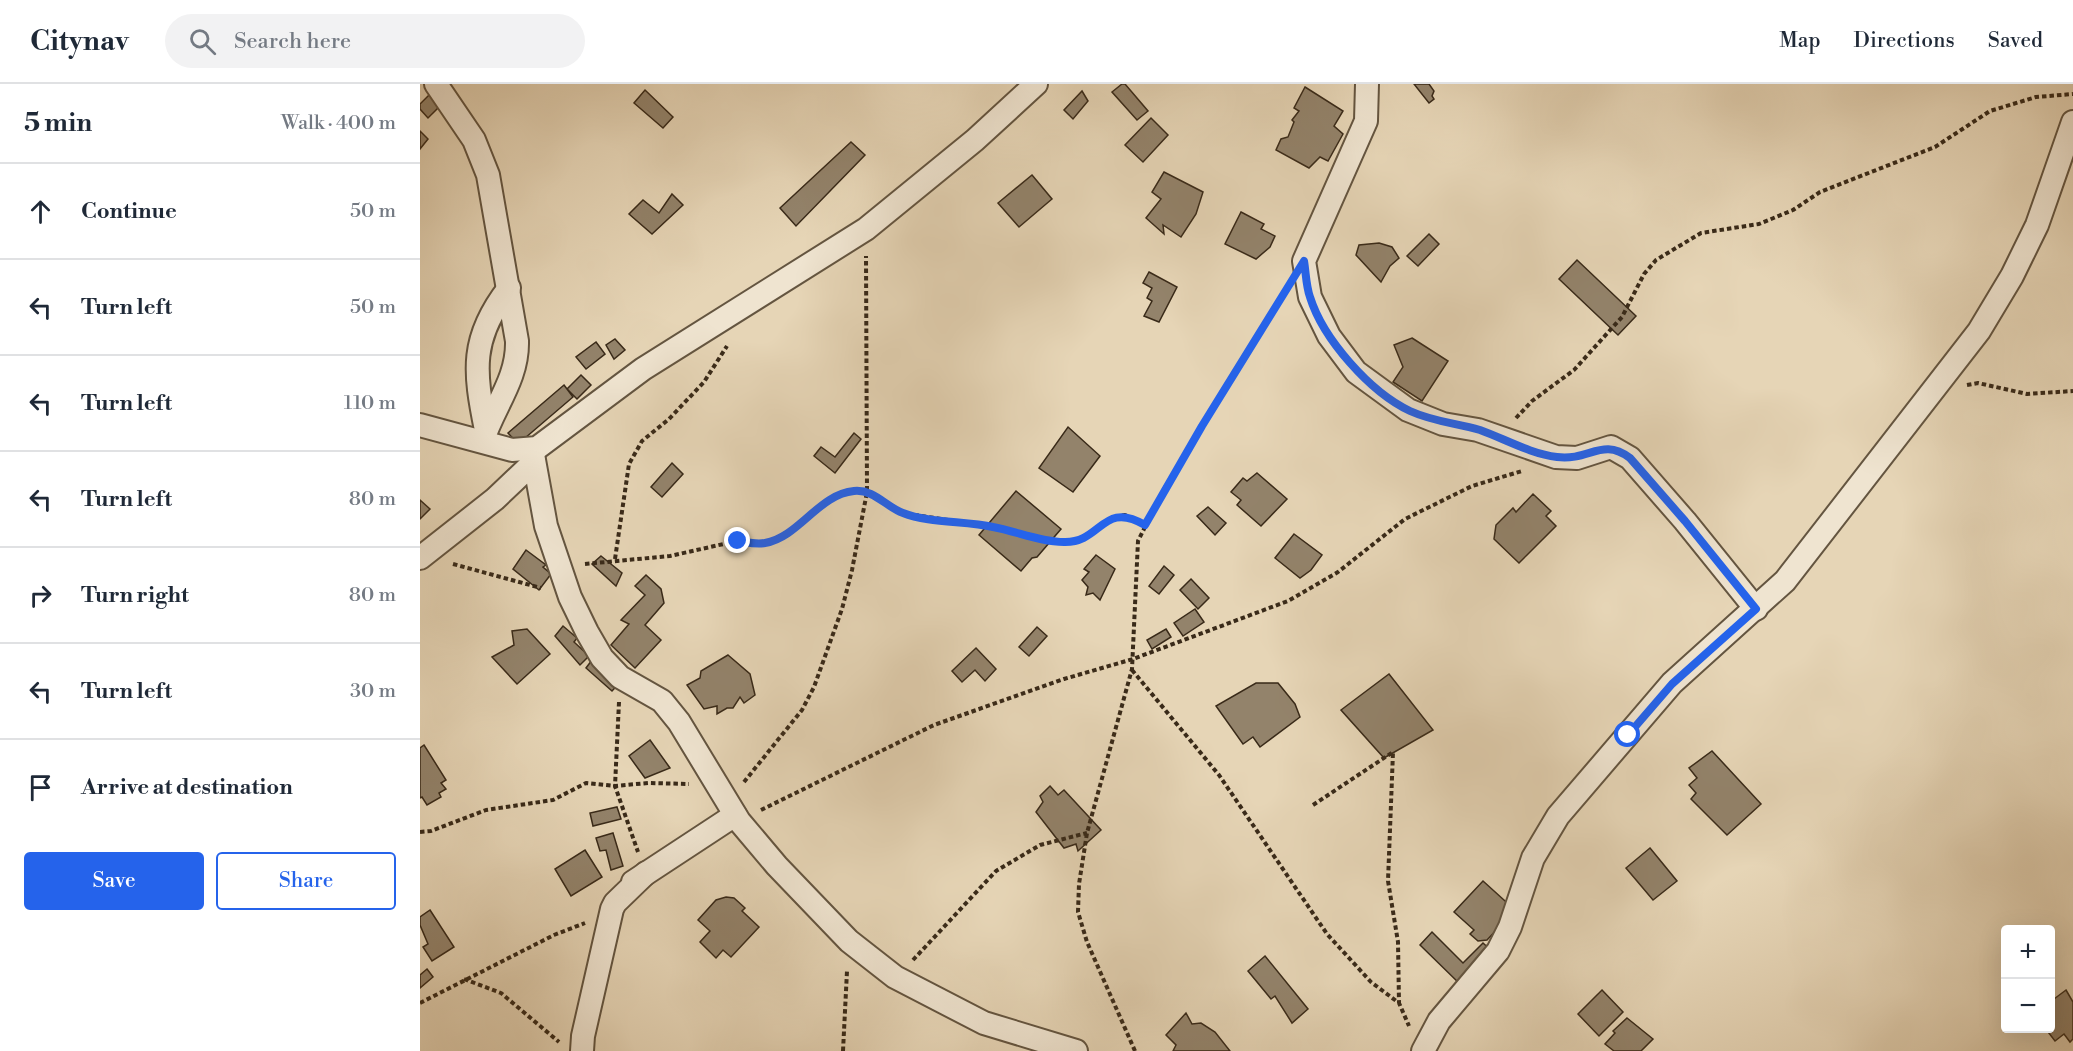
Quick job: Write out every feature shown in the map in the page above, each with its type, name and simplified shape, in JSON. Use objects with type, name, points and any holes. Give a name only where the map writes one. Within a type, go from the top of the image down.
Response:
[{"type":"street","points":[[436,84],[474,140],[488,175],[509,288],[518,360],[485,435]]},
{"type":"street","points":[[421,557],[495,499],[533,456],[537,448],[643,369],[866,229],[975,140],[1036,84]]},
{"type":"street","points":[[1367,84],[1365,121],[1304,261],[1310,297],[1329,336],[1356,372],[1408,410],[1443,424],[1478,430],[1556,457],[1578,458],[1611,447],[1625,454],[1685,521],[1756,609]]},
{"type":"street","points":[[1423,1051],[1439,1021],[1498,951],[1510,927],[1533,858],[1558,816],[1672,684],[1785,581],[1979,331],[2012,276],[2037,225],[2073,122]]},
{"type":"street","points":[[485,435],[476,365],[478,344],[493,309],[509,288]]},
{"type":"street","points":[[420,425],[485,435],[512,450],[533,456]]},
{"type":"street","points":[[533,456],[546,526],[560,568],[570,597],[602,658],[620,677],[662,701],[679,722],[730,807],[849,941],[895,977],[984,1023],[1076,1051]]},
{"type":"street","points":[[572,1048],[583,1036],[615,903],[646,873],[730,807]]},
{"type":"path","points":[[1498,437],[1532,401],[1574,370],[1589,354],[1622,316],[1644,274],[1656,260],[1701,233],[1759,224],[1793,210],[1820,192],[1935,147],[1990,111],[2036,97],[2073,94]]},
{"type":"path","points":[[730,807],[802,710],[814,687],[842,609],[867,492],[866,229]]},
{"type":"path","points":[[1135,1051],[1087,942],[1078,912],[1079,884],[1087,833],[1132,669],[1138,541],[1202,426],[1304,261]]},
{"type":"path","points":[[615,559],[629,464],[633,456],[642,441],[669,419],[704,382],[731,341]]},
{"type":"path","points":[[1936,388],[1978,383],[2027,394],[2073,391]]},
{"type":"path","points":[[420,832],[431,831],[486,810],[553,800],[586,783],[615,786],[678,782],[730,807],[934,725],[1133,659],[1288,601],[1338,572],[1406,519],[1472,486],[1509,477],[1556,457]]},
{"type":"path","points":[[560,568],[615,559],[670,556],[738,541],[766,543],[790,531],[832,499],[852,491],[867,492],[902,513],[994,527],[1060,542],[1072,542],[1084,538],[1118,516],[1125,515],[1145,525]]},
{"type":"path","points":[[421,557],[570,597]]},
{"type":"path","points":[[1132,669],[1219,775],[1327,934],[1371,982],[1399,1003]]},
{"type":"path","points":[[620,677],[615,786],[646,873]]},
{"type":"path","points":[[1313,805],[1393,752],[1388,880],[1398,942],[1399,1003],[1416,1042],[1423,1051]]},
{"type":"path","points":[[895,977],[996,871],[1040,845],[1087,833]]},
{"type":"path","points":[[420,1003],[464,979],[612,909]]},
{"type":"path","points":[[843,1051],[849,941]]},
{"type":"path","points":[[464,979],[501,993],[572,1048]]},
{"type":"building","points":[[1125,84],[1148,111],[1137,120],[1112,92]]},
{"type":"building","points":[[1414,84],[1429,84],[1434,91],[1432,96],[1434,99],[1429,103]]},
{"type":"building","points":[[1305,87],[1343,111],[1334,126],[1343,134],[1328,161],[1320,157],[1309,168],[1276,150],[1281,139],[1288,137],[1294,122],[1292,120],[1299,111],[1294,108]]},
{"type":"building","points":[[645,90],[673,117],[663,128],[634,103]]},
{"type":"building","points":[[1082,91],[1088,101],[1073,119],[1064,110]]},
{"type":"building","points":[[429,95],[440,106],[428,118],[420,109],[420,104]]},
{"type":"building","points":[[1151,118],[1168,135],[1143,162],[1125,145]]},
{"type":"building","points":[[420,131],[428,139],[420,149]]},
{"type":"building","points":[[851,142],[865,155],[796,226],[780,208]]},
{"type":"building","points":[[1164,172],[1203,192],[1196,214],[1181,237],[1163,225],[1164,234],[1146,218],[1161,199],[1152,192]]},
{"type":"building","points":[[1032,175],[1052,199],[1019,227],[998,203]]},
{"type":"building","points":[[672,194],[683,205],[652,234],[629,214],[643,200],[659,213]]},
{"type":"building","points":[[1241,212],[1264,224],[1261,229],[1275,236],[1270,247],[1256,259],[1225,244]]},
{"type":"building","points":[[1429,234],[1439,244],[1418,266],[1407,256]]},
{"type":"building","points":[[1379,243],[1392,247],[1399,258],[1390,266],[1381,282],[1356,255],[1359,245]]},
{"type":"building","points":[[1577,260],[1636,316],[1618,335],[1559,279]]},
{"type":"building","points":[[1149,272],[1177,287],[1159,322],[1144,316],[1152,301],[1147,298],[1152,288],[1143,283]]},
{"type":"building","points":[[1412,338],[1448,361],[1422,401],[1393,382],[1403,367],[1394,345]]},
{"type":"building","points":[[615,339],[625,350],[614,359],[606,345]]},
{"type":"building","points":[[596,342],[605,354],[586,369],[576,357]]},
{"type":"building","points":[[581,375],[591,385],[577,399],[567,389]]},
{"type":"building","points":[[564,385],[573,397],[518,444],[508,433]]},
{"type":"building","points":[[1068,427],[1100,456],[1073,492],[1039,468]]},
{"type":"building","points":[[854,433],[861,439],[835,473],[814,456],[821,447],[835,457]]},
{"type":"building","points":[[672,463],[683,474],[662,497],[651,487]]},
{"type":"building","points":[[1257,473],[1287,499],[1261,526],[1237,505],[1241,500],[1231,492],[1243,478],[1247,481]]},
{"type":"building","points":[[1016,491],[1061,529],[1037,557],[1032,558],[1021,571],[979,535]]},
{"type":"building","points":[[1533,494],[1551,511],[1546,516],[1556,526],[1519,563],[1494,539],[1496,525],[1513,508],[1516,512]]},
{"type":"building","points":[[420,500],[430,509],[420,519]]},
{"type":"building","points":[[1208,507],[1226,523],[1215,535],[1197,516]]},
{"type":"building","points":[[1294,534],[1322,555],[1311,570],[1300,578],[1275,558]]},
{"type":"building","points":[[526,550],[546,565],[543,567],[551,574],[539,590],[513,569]]},
{"type":"building","points":[[1096,555],[1115,569],[1100,600],[1093,593],[1086,595],[1088,587],[1082,580],[1089,572],[1084,569]]},
{"type":"building","points":[[601,556],[622,573],[616,586],[592,564]]},
{"type":"building","points":[[1164,566],[1174,575],[1159,594],[1149,586]]},
{"type":"building","points":[[646,575],[661,589],[664,603],[645,625],[661,640],[635,668],[611,645],[629,624],[621,620],[645,595],[635,586]]},
{"type":"building","points":[[1191,579],[1209,598],[1198,609],[1180,590]]},
{"type":"building","points":[[1195,609],[1204,622],[1183,636],[1174,623]]},
{"type":"building","points":[[563,626],[577,638],[574,642],[589,656],[580,665],[555,636]]},
{"type":"building","points":[[1037,627],[1047,636],[1029,656],[1019,647]]},
{"type":"building","points":[[527,629],[550,654],[517,684],[492,657],[514,645],[512,631]]},
{"type":"building","points":[[1166,629],[1171,637],[1152,649],[1147,640]]},
{"type":"building","points":[[976,648],[996,669],[985,681],[975,670],[962,682],[952,671]]},
{"type":"building","points":[[728,655],[750,674],[755,695],[744,703],[740,697],[733,708],[727,708],[717,714],[717,706],[704,709],[687,685],[700,678],[701,671]]},
{"type":"building","points":[[595,656],[625,677],[612,691],[586,668]]},
{"type":"building","points":[[1389,674],[1433,730],[1384,758],[1341,710]]},
{"type":"building","points":[[1256,683],[1278,683],[1295,704],[1300,717],[1260,747],[1253,737],[1243,744],[1216,706]]},
{"type":"building","points":[[650,740],[670,768],[645,778],[629,756]]},
{"type":"building","points":[[424,745],[446,780],[441,783],[446,789],[439,793],[441,797],[427,805],[422,797],[420,798],[420,748]]},
{"type":"building","points":[[1712,751],[1761,804],[1727,835],[1691,799],[1696,793],[1689,785],[1697,778],[1689,768]]},
{"type":"building","points":[[1050,786],[1058,795],[1064,790],[1101,830],[1078,851],[1076,844],[1064,848],[1036,812],[1043,802],[1040,796]]},
{"type":"building","points":[[617,807],[621,819],[593,826],[590,813]]},
{"type":"building","points":[[613,833],[623,866],[611,870],[606,850],[600,851],[596,838]]},
{"type":"building","points":[[1650,848],[1677,881],[1653,900],[1626,868]]},
{"type":"building","points":[[585,850],[602,877],[571,896],[555,869]]},
{"type":"building","points":[[1483,881],[1515,910],[1487,940],[1478,941],[1470,934],[1474,930],[1454,912]]},
{"type":"building","points":[[726,897],[734,898],[745,908],[742,911],[759,927],[731,957],[723,950],[716,958],[700,942],[710,931],[698,920],[716,900]]},
{"type":"building","points":[[430,910],[454,947],[432,961],[423,947],[428,944],[420,925],[420,917]]},
{"type":"building","points":[[1432,932],[1463,963],[1483,943],[1495,954],[1463,987],[1420,945]]},
{"type":"building","points":[[1265,956],[1308,1009],[1292,1023],[1275,996],[1271,999],[1248,971]]},
{"type":"building","points":[[427,969],[433,977],[420,988],[420,975]]},
{"type":"building","points":[[1602,990],[1623,1012],[1599,1036],[1578,1014]]},
{"type":"building","points":[[2066,990],[2073,1002],[2073,1039],[2070,1042],[2064,1034],[2055,1041],[2049,1033],[2055,1033],[2055,998]]},
{"type":"building","points":[[1186,1013],[1192,1024],[1201,1023],[1215,1032],[1230,1051],[1173,1051],[1176,1045],[1166,1035]]},
{"type":"building","points":[[1627,1018],[1653,1039],[1641,1051],[1614,1051],[1605,1044],[1615,1033],[1613,1031]]},
{"type":"route","points":[[738,541],[757,544],[778,538],[832,499],[852,491],[867,492],[902,513],[917,517],[994,527],[1060,542],[1072,542],[1084,538],[1118,516],[1132,517],[1145,525],[1164,489],[1304,261],[1310,297],[1329,336],[1356,372],[1408,410],[1443,424],[1478,430],[1556,457],[1578,458],[1611,447],[1620,450],[1630,458],[1685,521],[1756,609],[1672,684],[1628,735]]}]
